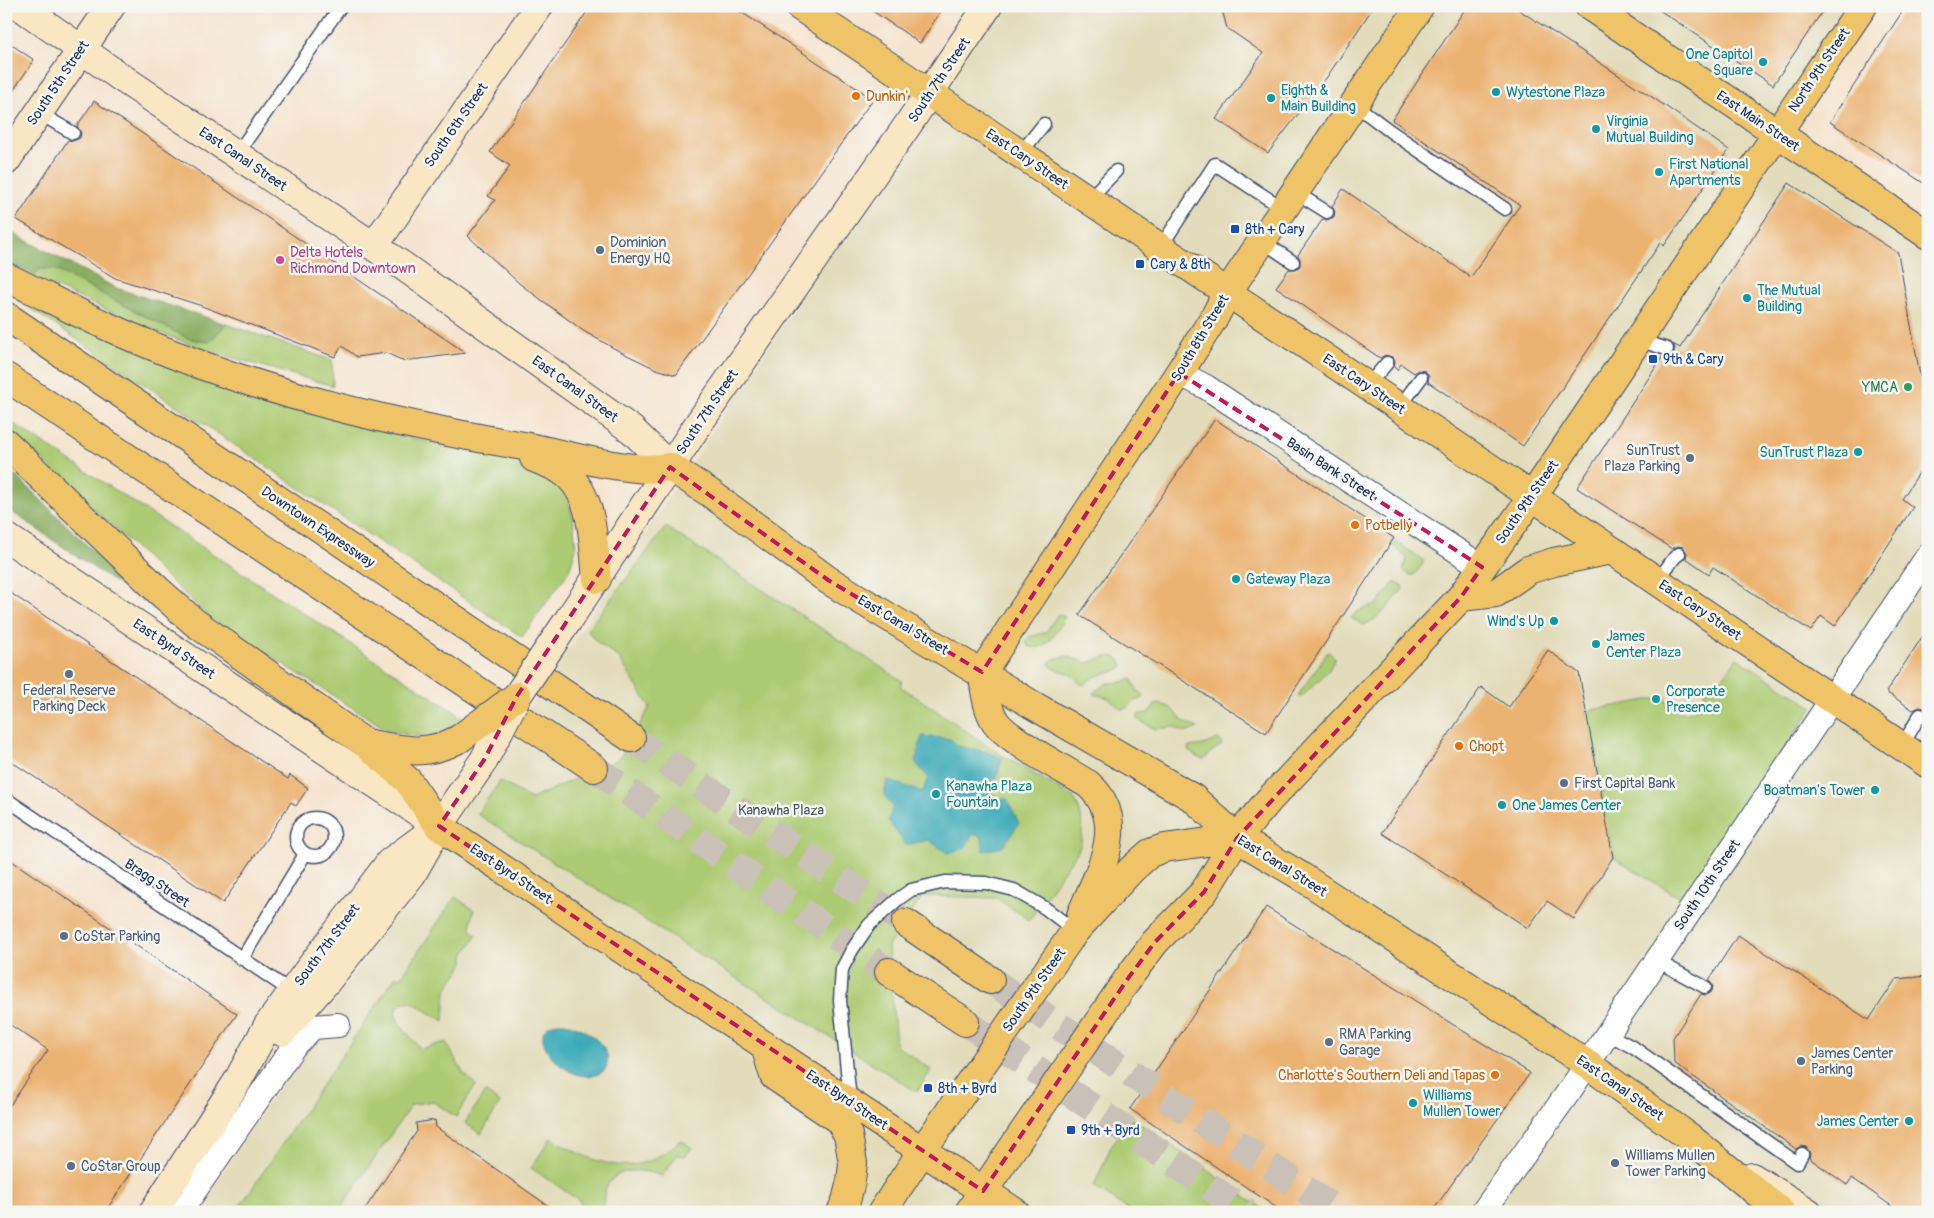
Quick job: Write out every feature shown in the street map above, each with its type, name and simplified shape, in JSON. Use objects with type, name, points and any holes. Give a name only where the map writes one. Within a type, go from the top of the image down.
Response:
[{"type":"main road","name":"East Canal Street","points":[[20,6],[374,246],[632,430],[670,468],[710,493],[828,580],[1032,704],[1193,798],[1237,838],[1299,875],[1587,1064],[1689,1137],[1808,1212]]},
{"type":"main road","name":"South 5th Street","points":[[6,161],[111,6]]},
{"type":"main road","name":"South 6th Street","points":[[374,246],[539,6]]},
{"type":"main road","name":"East Cary Street","points":[[799,6],[1928,764]]},
{"type":"main road","name":"South 7th Street","points":[[237,1082],[339,966],[412,874],[439,826],[484,760],[516,696],[597,579],[670,468],[988,6]]},
{"type":"main road","name":"South 8th Street","points":[[982,672],[1179,373],[1215,316],[1227,293],[1420,6]]},
{"type":"main road","name":"East Main Street","points":[[1589,6],[1928,236]]},
{"type":"main road","name":"North 9th Street","points":[[1776,134],[1863,6]]},
{"type":"main road","name":"South 9th Street","points":[[976,1201],[1129,977],[1155,942],[1204,892],[1237,838],[1269,800],[1460,597],[1532,497],[1776,134]]},
{"type":"main road","points":[[6,277],[143,342],[254,384],[306,400],[361,414],[629,468],[670,468]]},
{"type":"main road","name":"Downtown Expressway","points":[[6,316],[631,738]]},
{"type":"main road","points":[[6,377],[594,768]]},
{"type":"main road","points":[[490,440],[555,466],[571,479],[581,493],[590,521],[597,579]]},
{"type":"main road","points":[[6,442],[159,591],[194,622],[365,743],[408,782],[439,826]]},
{"type":"main road","name":"East Byrd Street","points":[[6,537],[922,1151],[976,1201],[1014,1212]]},
{"type":"main road","points":[[1460,597],[1496,593],[1528,570],[1554,562],[1611,550]]},
{"type":"main road","points":[[982,672],[986,696],[995,722],[1007,734],[1088,784],[1099,794],[1106,807],[1110,826],[1108,846],[1075,931]]},
{"type":"main road","points":[[365,743],[415,752],[444,747],[459,739],[516,696]]},
{"type":"main road","name":"South 7th Street","points":[[153,1212],[237,1082],[268,1024],[390,862],[439,826]]},
{"type":"main road","name":"South 9th Street","points":[[882,1212],[922,1151],[1075,931],[1131,870],[1150,853],[1164,848],[1237,838]]},
{"type":"main road","points":[[906,923],[990,980]]},
{"type":"main road","points":[[889,972],[965,1022]]},
{"type":"main road","points":[[765,1046],[774,1076],[839,1120],[848,1135],[853,1163],[846,1201],[841,1212]]},
{"type":"main road","points":[[1689,1137],[1781,1212]]},
{"type":"street","name":"Basin Bank Street","points":[[1179,373],[1206,387],[1482,567]]},
{"type":"street","name":"South 10th Street","points":[[1483,1212],[1608,1034],[1928,556]]},
{"type":"street","points":[[180,1212],[294,1046],[313,1027],[338,1025]]},
{"type":"lane","points":[[236,154],[341,6]]},
{"type":"lane","points":[[1354,104],[1390,131],[1505,209]]},
{"type":"lane","points":[[39,113],[72,133]]},
{"type":"lane","points":[[1020,154],[1044,124]]},
{"type":"lane","points":[[1160,248],[1215,164],[1289,200],[1327,212]]},
{"type":"lane","points":[[1088,200],[1116,171]]},
{"type":"lane","points":[[1262,240],[1293,262]]},
{"type":"lane","points":[[1638,340],[1667,349]]},
{"type":"lane","points":[[1367,386],[1387,363]]},
{"type":"lane","points":[[1400,408],[1421,378]]},
{"type":"lane","points":[[1657,581],[1679,554]]},
{"type":"lane","points":[[1902,746],[1920,715]]},
{"type":"lane","name":"Bragg Street","points":[[6,799],[292,992]]},
{"type":"lane","points":[[242,959],[305,854]]},
{"type":"lane","points":[[850,1103],[840,1000],[842,969],[869,925],[897,900],[912,890],[945,882],[986,882],[1014,890],[1045,908],[1075,931]]},
{"type":"lane","points":[[1657,961],[1705,988]]},
{"type":"lane","points":[[1608,1034],[1634,1048],[1797,1163],[1802,1154]]},
{"type":"highlighted area","points":[[1179,373],[1482,567],[1461,597],[1237,838],[1204,892],[1155,942],[1129,977],[983,1191],[439,826],[484,760],[517,696],[670,467],[828,580],[982,672]]},
{"type":"shaded area","points":[[994,6],[1862,6],[1776,134],[1928,243],[1928,1212],[196,1212]]},
{"type":"green space","points":[[6,230],[116,288],[226,324],[209,342],[187,338],[54,269],[39,269],[34,278],[6,262]]},
{"type":"green space","points":[[38,268],[54,268],[187,338],[209,342],[226,324],[332,360],[333,386],[208,351],[155,331],[34,278]]},
{"type":"green space","points":[[6,292],[319,415],[444,446],[514,460],[535,467],[552,476],[566,493],[573,517],[576,548],[569,571],[522,637]]},
{"type":"green space","points":[[6,419],[464,718],[444,731],[427,736],[408,735],[386,729],[210,618],[6,426]]},
{"type":"green space","points":[[6,466],[96,554],[182,628],[6,508]]},
{"type":"green space","name":"Kanawha Plaza","points":[[666,527],[902,681],[900,686],[997,752],[1073,797],[1079,809],[1082,823],[1082,838],[1078,851],[1029,920],[996,898],[923,896],[888,946],[896,1045],[931,1070],[917,1092],[477,814],[500,781],[531,799],[619,759],[650,707],[619,658],[596,641],[587,630]]},
{"type":"green space","points":[[1393,540],[1423,560],[1423,564],[1414,575],[1410,575],[1403,570],[1407,559],[1391,543]]},
{"type":"green space","points":[[1395,582],[1402,586],[1403,589],[1381,614],[1364,625],[1351,618],[1358,611],[1376,605]]},
{"type":"green space","points":[[1058,614],[1065,617],[1050,640],[1041,647],[1028,646],[1026,641],[1030,637],[1046,632]]},
{"type":"green space","points":[[1329,652],[1335,658],[1329,670],[1303,696],[1299,697],[1299,694]]},
{"type":"green space","points":[[1067,656],[1087,663],[1112,656],[1117,658],[1123,666],[1089,680],[1085,684],[1081,684],[1068,673],[1056,670],[1049,663],[1054,659]]},
{"type":"green space","points":[[1737,658],[1813,707],[1682,899],[1613,857],[1586,711],[1664,697],[1671,709],[1677,712],[1689,712],[1702,702],[1704,689],[1717,686]]},
{"type":"green space","points":[[1132,679],[1135,687],[1144,697],[1140,700],[1135,700],[1128,708],[1121,709],[1108,698],[1094,694],[1095,691],[1108,683],[1123,682]]},
{"type":"green space","points":[[1159,704],[1170,707],[1183,721],[1198,728],[1185,733],[1174,727],[1155,729],[1137,719],[1139,714],[1148,713],[1155,705]]},
{"type":"green space","points":[[1218,739],[1222,742],[1221,746],[1212,751],[1205,759],[1201,759],[1188,751],[1189,747],[1203,745]]},
{"type":"green space","points":[[455,897],[474,910],[471,927],[477,935],[464,955],[464,963],[446,990],[444,1021],[412,1002],[401,1004],[397,1007],[395,1013],[400,1025],[421,1049],[446,1042],[463,1073],[476,1085],[456,1117],[432,1101],[411,1105],[338,1212],[236,1212],[396,976],[400,979]]},
{"type":"green space","points":[[485,1092],[500,1103],[481,1134],[465,1123]]},
{"type":"green space","points":[[1132,1118],[1268,1212],[1132,1212],[1094,1186],[1111,1146]]},
{"type":"green space","points":[[551,1138],[590,1158],[617,1165],[645,1162],[662,1154],[681,1140],[692,1148],[685,1156],[677,1155],[662,1176],[639,1171],[628,1171],[619,1174],[606,1187],[604,1212],[582,1212],[580,1201],[531,1168]]},
{"type":"water","name":"Kanawha Plaza Fountain","points":[[922,736],[951,739],[958,746],[987,752],[1002,758],[997,777],[986,788],[992,800],[1007,799],[1019,823],[1003,847],[983,851],[982,837],[973,834],[964,849],[947,853],[929,840],[906,845],[888,821],[893,807],[884,795],[887,780],[922,792],[929,778],[915,762]]},
{"type":"water","points":[[565,1023],[589,1034],[603,1047],[607,1055],[604,1071],[590,1076],[575,1074],[562,1066],[551,1055],[544,1043],[543,1033],[550,1025]]},
{"type":"building","points":[[591,6],[732,6],[873,99],[676,375],[656,369],[585,332],[520,284],[468,236],[495,200],[488,196],[510,166],[490,152]]},
{"type":"building","points":[[865,6],[944,6],[920,43]]},
{"type":"building","name":"Eighth & Main Building","points":[[1221,6],[1374,6],[1327,77],[1268,153],[1216,119],[1263,53],[1227,28]]},
{"type":"building","points":[[1467,6],[1513,6],[1729,150],[1664,246],[1661,242],[1523,446],[1428,382],[1429,375],[1425,371],[1418,370],[1414,373],[1401,364],[1397,370],[1394,367],[1395,361],[1392,357],[1385,355],[1380,358],[1276,287],[1289,269],[1296,269],[1300,266],[1298,255],[1323,219],[1327,220],[1334,217],[1335,212],[1332,206],[1343,189],[1471,277],[1520,205],[1392,120]]},
{"type":"building","name":"One Capitol Square","points":[[1653,6],[1826,6],[1773,85]]},
{"type":"building","points":[[1906,6],[1928,6],[1928,186],[1830,122]]},
{"type":"building","points":[[6,41],[34,60],[6,101]]},
{"type":"building","points":[[94,101],[466,353],[404,361],[386,353],[357,357],[342,346],[335,357],[199,305],[115,278],[16,219],[68,140],[73,141],[80,138],[81,133],[77,126]]},
{"type":"building","points":[[1789,183],[1898,253],[1928,420],[1928,459],[1902,499],[1913,507],[1835,626],[1821,616],[1811,631],[1713,567],[1709,574],[1686,558],[1687,553],[1683,547],[1678,546],[1672,549],[1577,488],[1663,356],[1673,355],[1675,348],[1673,344],[1680,348]]},
{"type":"building","name":"Gateway Plaza","points":[[1215,419],[1394,538],[1266,733],[1079,615]]},
{"type":"building","name":"Federal Reserve Parking Deck","points":[[6,590],[288,779],[290,775],[308,788],[296,806],[291,802],[223,903],[6,758]]},
{"type":"building","points":[[1928,628],[1928,713],[1924,708],[1920,707],[1913,710],[1886,692]]},
{"type":"building","name":"One James Center","points":[[1548,650],[1579,673],[1613,857],[1574,919],[1547,901],[1528,928],[1382,833],[1481,687],[1509,707]]},
{"type":"building","name":"CoStar Parking","points":[[6,857],[237,1014],[105,1212],[6,1212],[6,1111],[48,1050],[6,1022]]},
{"type":"building","name":"RMA Parking Garage","points":[[1266,907],[1530,1073],[1432,1212],[1283,1212],[1130,1109]]},
{"type":"building","name":"James Center Parking","points":[[1738,935],[1869,1020],[1896,979],[1928,976],[1928,1212],[1900,1212],[1852,1178],[1847,1185],[1809,1158],[1810,1153],[1806,1147],[1801,1146],[1796,1149],[1674,1063],[1673,1038],[1701,994],[1706,995],[1712,991],[1713,986],[1709,980]]},
{"type":"building","points":[[435,1120],[436,1127],[557,1212],[363,1212],[417,1131],[416,1123]]},
{"type":"tunnel","points":[[631,738],[906,923]]},
{"type":"tunnel","points":[[594,768],[889,972]]},
{"type":"tunnel","points":[[990,980],[1339,1212]]},
{"type":"tunnel","points":[[965,1022],[1247,1212]]},
{"type":"place","name":"One Capitol Square","points":[[1763,62]]},
{"type":"place","name":"Wytestone Plaza","points":[[1496,92]]},
{"type":"place","name":"Dunkin'","points":[[856,96]]},
{"type":"place","name":"Eighth & Main Building","points":[[1271,98]]},
{"type":"place","name":"Virginia Mutual Building","points":[[1596,129]]},
{"type":"place","name":"First National Apartments","points":[[1659,172]]},
{"type":"place","name":"8th + Cary","points":[[1235,229]]},
{"type":"place","name":"Dominion Energy HQ","points":[[600,250]]},
{"type":"place","name":"Delta Hotels Richmond Downtown","points":[[280,260]]},
{"type":"place","name":"Cary & 8th","points":[[1140,264]]},
{"type":"place","name":"The Mutual Building","points":[[1747,298]]},
{"type":"place","name":"9th & Cary","points":[[1653,359]]},
{"type":"place","name":"YMCA","points":[[1908,387]]},
{"type":"place","name":"SunTrust Plaza","points":[[1858,452]]},
{"type":"place","name":"SunTrust Plaza Parking","points":[[1690,458]]},
{"type":"place","name":"Potbelly","points":[[1355,525]]},
{"type":"place","name":"Gateway Plaza","points":[[1236,579]]},
{"type":"place","name":"Wind's Up","points":[[1554,621]]},
{"type":"place","name":"James Center Plaza","points":[[1596,644]]},
{"type":"place","name":"Federal Reserve Parking Deck","points":[[69,674]]},
{"type":"place","name":"Corporate Presence","points":[[1656,699]]},
{"type":"place","name":"Chopt","points":[[1459,746]]},
{"type":"place","name":"First Capital Bank","points":[[1564,783]]},
{"type":"place","name":"Boatman's Tower","points":[[1875,790]]},
{"type":"place","name":"Kanawha Plaza Fountain","points":[[936,794]]},
{"type":"place","name":"One James Center","points":[[1502,805]]},
{"type":"place","name":"CoStar Parking","points":[[64,936]]},
{"type":"place","name":"RMA Parking Garage","points":[[1329,1042]]},
{"type":"place","name":"James Center Parking","points":[[1801,1061]]},
{"type":"place","name":"Charlotte's Southern Deli and Tapas","points":[[1495,1075]]},
{"type":"place","name":"8th + Byrd","points":[[928,1088]]},
{"type":"place","name":"Williams Mullen Tower","points":[[1413,1103]]},
{"type":"place","name":"James Center","points":[[1909,1121]]},
{"type":"place","name":"9th + Byrd","points":[[1071,1130]]},
{"type":"place","name":"Williams Mullen Tower Parking","points":[[1615,1163]]},
{"type":"place","name":"CoStar Group","points":[[71,1166]]}]
